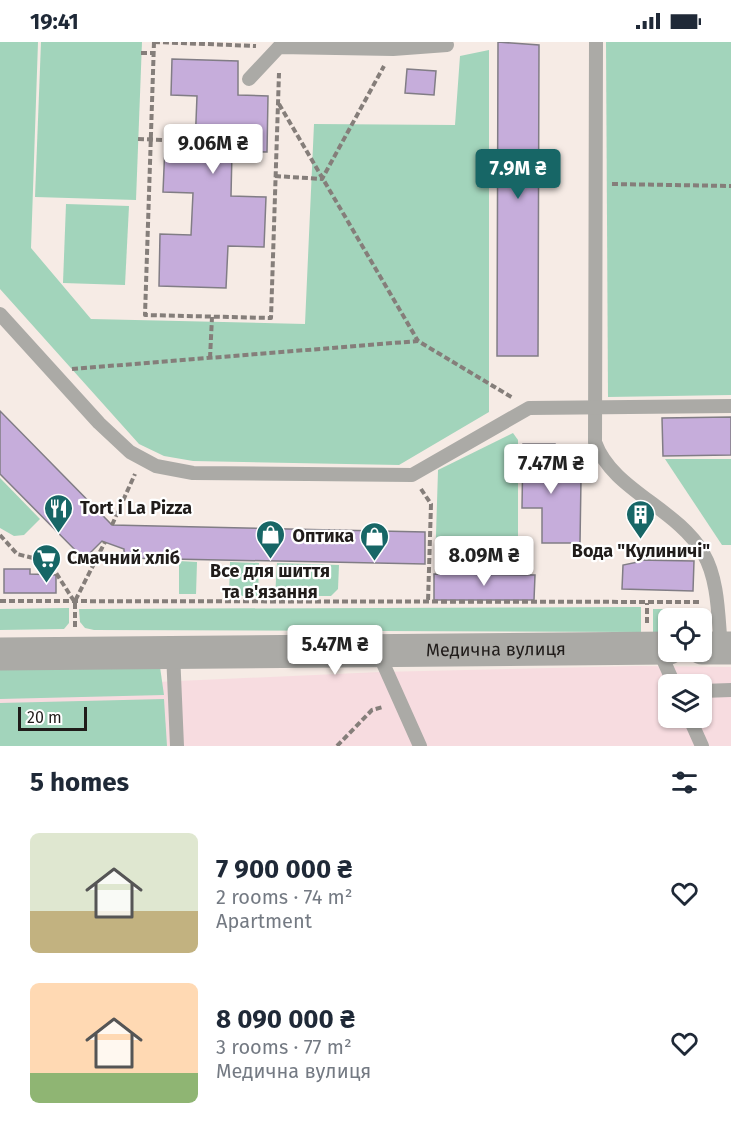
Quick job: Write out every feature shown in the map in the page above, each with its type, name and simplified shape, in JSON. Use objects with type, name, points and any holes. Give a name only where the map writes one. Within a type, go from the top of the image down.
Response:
[{"type":"street","name":"Медична вулиця","points":[[0,654],[658,648]]},
{"type":"lane","points":[[596,42],[595,442],[606,465],[692,537],[704,555],[711,572],[716,602],[718,648]]},
{"type":"lane","points":[[249,79],[279,47],[393,49],[450,43]]},
{"type":"lane","points":[[0,314],[114,438],[141,460],[156,466],[193,472],[412,475],[529,408],[731,406]]},
{"type":"lane","points":[[377,651],[420,746]]},
{"type":"lane","points":[[173,652],[177,746]]},
{"type":"lane","points":[[712,690],[731,690]]},
{"type":"lane","points":[[694,728],[702,746]]},
{"type":"path","points":[[154,42],[279,47],[271,318],[145,315],[154,42]]},
{"type":"path","points":[[322,179],[393,49]]},
{"type":"path","points":[[141,53],[154,53]]},
{"type":"path","points":[[278,102],[418,341],[529,408]]},
{"type":"path","points":[[138,139],[189,141]]},
{"type":"path","points":[[275,176],[322,179]]},
{"type":"path","points":[[595,183],[731,186]]},
{"type":"path","points":[[210,358],[212,316]]},
{"type":"path","points":[[51,371],[418,341]]},
{"type":"path","points":[[112,525],[141,460]]},
{"type":"path","points":[[412,475],[430,504],[428,602]]},
{"type":"path","points":[[0,535],[17,554],[49,562],[75,601]]},
{"type":"path","points":[[75,637],[75,601],[105,542]]},
{"type":"path","points":[[0,602],[716,602]]},
{"type":"path","points":[[337,746],[372,710],[400,701]]},
{"type":"shaded area","points":[[636,666],[731,667],[731,746],[0,746],[0,689],[380,672]]},
{"type":"green space","points":[[0,42],[38,42],[31,248],[91,319],[305,324],[314,124],[455,125],[460,56],[489,50],[489,412],[399,465],[193,461],[164,456],[139,444],[0,289]]},
{"type":"green space","points":[[41,42],[142,42],[136,200],[35,197]]},
{"type":"green space","points":[[606,42],[731,42],[731,395],[608,397]]},
{"type":"green space","points":[[66,204],[129,206],[125,285],[63,283]]},
{"type":"green space","points":[[513,433],[518,440],[518,568],[435,567],[438,470]]},
{"type":"green space","points":[[665,459],[731,459],[731,545],[722,545]]},
{"type":"green space","points":[[0,478],[40,519],[24,535],[14,536],[0,528]]},
{"type":"green space","points":[[179,561],[197,562],[196,594],[179,594]]},
{"type":"green space","points":[[230,562],[259,563],[258,596],[229,596]]},
{"type":"green space","points":[[277,563],[339,565],[338,589],[331,596],[275,596]]},
{"type":"green space","points":[[641,607],[641,632],[94,630],[85,628],[80,622],[79,609]]},
{"type":"green space","points":[[69,608],[69,623],[64,629],[0,630],[0,609]]},
{"type":"green space","points":[[653,609],[658,609],[658,632],[653,632]]},
{"type":"green space","points":[[0,667],[160,667],[164,695],[0,699]]},
{"type":"green space","points":[[164,699],[167,746],[0,746],[0,703]]},
{"type":"building","points":[[498,42],[539,45],[538,356],[497,356]]},
{"type":"building","points":[[172,59],[238,61],[238,95],[268,96],[267,152],[232,151],[231,196],[266,197],[264,247],[228,246],[226,288],[159,286],[160,234],[191,235],[193,193],[163,192],[165,145],[195,146],[197,96],[171,95]]},
{"type":"building","points":[[407,69],[436,71],[434,95],[405,93]]},
{"type":"building","points":[[0,411],[112,525],[425,532],[425,564],[124,558],[124,549],[102,541],[84,559],[0,474]]},
{"type":"building","points":[[731,417],[731,455],[663,456],[662,418]]},
{"type":"building","points":[[523,444],[555,444],[555,479],[581,479],[580,543],[542,543],[542,508],[522,508]]},
{"type":"building","points":[[637,560],[694,561],[693,591],[622,589],[623,565],[638,562]]},
{"type":"building","points":[[4,569],[30,569],[30,574],[56,575],[56,593],[4,593]]},
{"type":"building","points":[[434,574],[535,575],[534,600],[434,600]]},
{"type":"place","name":"Tort i La Pizza","points":[[59,534]]},
{"type":"place","name":"Вода \"Кулиничі\"","points":[[641,540]]},
{"type":"place","name":"Все для шиття та в'язання","points":[[270,560]]},
{"type":"place","name":"Оптика","points":[[375,562]]},
{"type":"place","name":"Смачний хліб","points":[[46,584]]}]
